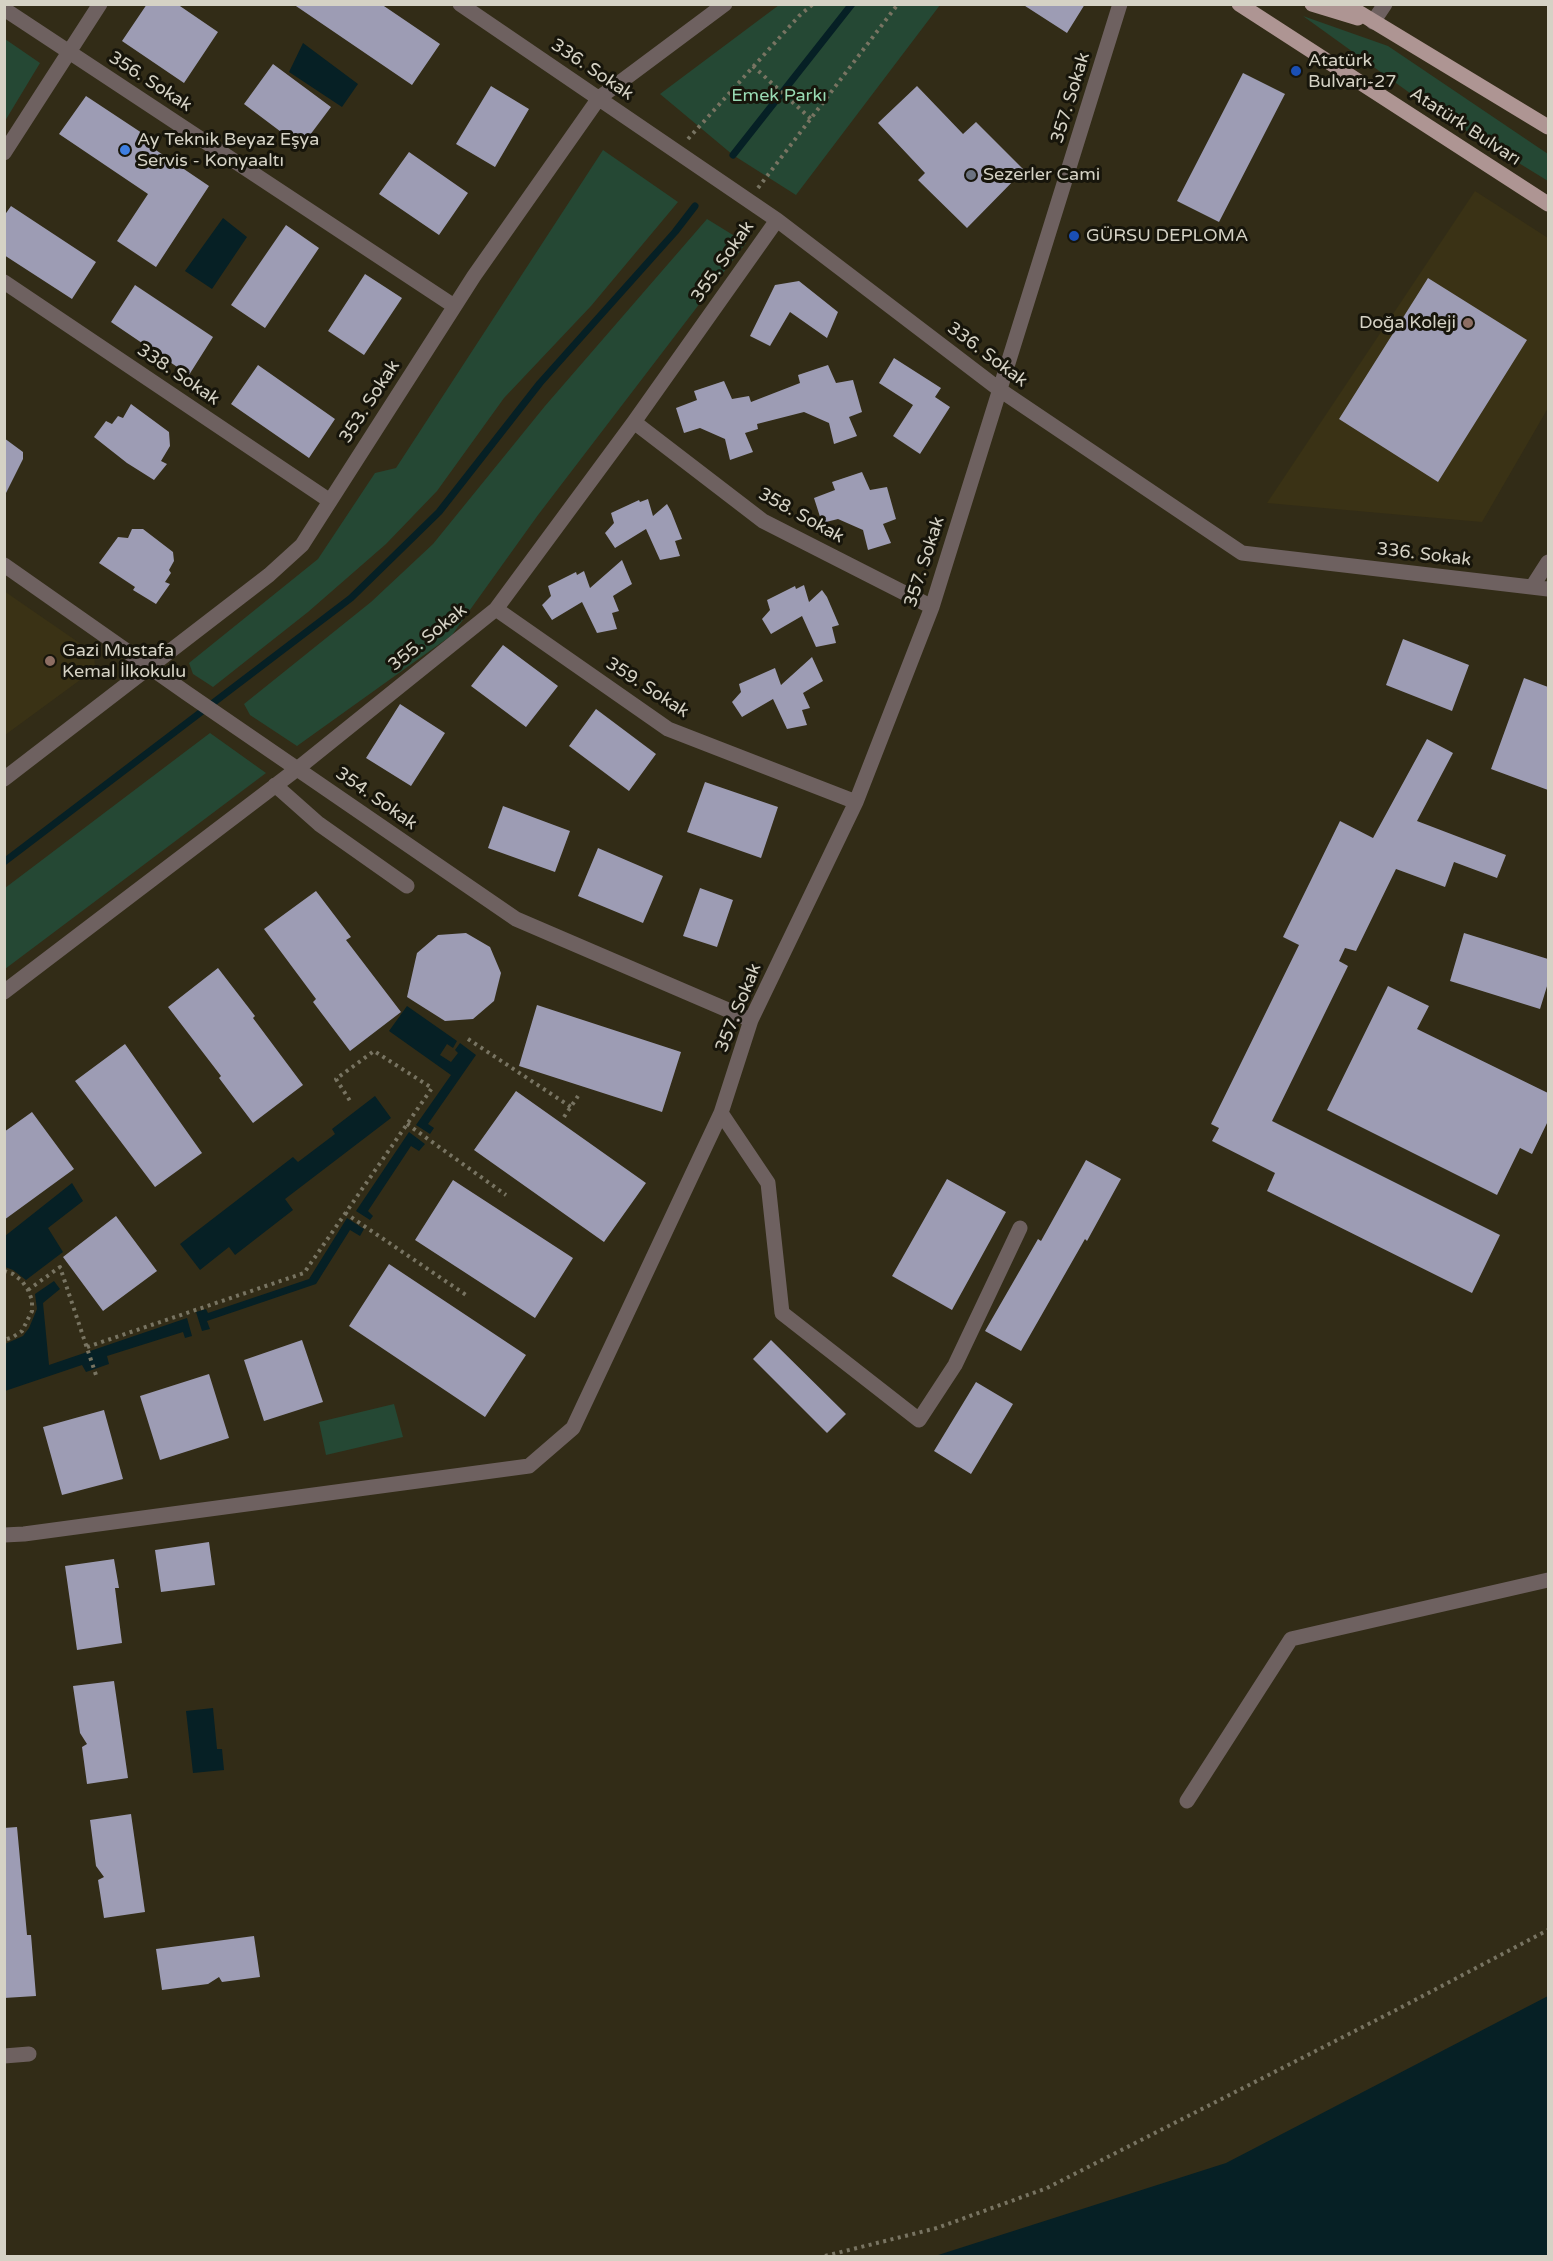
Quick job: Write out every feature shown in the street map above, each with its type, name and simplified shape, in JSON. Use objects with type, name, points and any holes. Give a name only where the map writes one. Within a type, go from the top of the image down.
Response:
[{"type":"main road","name":"Atatürk Bulvarı","points":[[1239,4],[1548,204]]},
{"type":"main road","points":[[1312,4],[1373,22]]},
{"type":"main road","points":[[1345,4],[1548,127]]},
{"type":"street","points":[[4,153],[100,4]]},
{"type":"street","name":"336. Sokak","points":[[460,4],[777,220],[1000,390],[1242,553],[1548,589]]},
{"type":"street","name":"353. Sokak","points":[[4,779],[278,568],[302,545],[454,306],[599,98],[724,4]]},
{"type":"street","name":"357. Sokak","points":[[4,1535],[529,1466],[573,1428],[721,1113],[751,1020],[856,802],[932,607],[1120,4]]},
{"type":"street","points":[[1373,22],[1385,4]]},
{"type":"street","name":"356. Sokak","points":[[4,9],[454,306]]},
{"type":"street","name":"355. Sokak","points":[[4,992],[297,769],[496,609],[634,422],[777,220]]},
{"type":"street","name":"338. Sokak","points":[[4,282],[330,501]]},
{"type":"street","name":"358. Sokak","points":[[634,422],[763,522],[932,607]]},
{"type":"street","points":[[1533,587],[1548,562]]},
{"type":"street","name":"354. Sokak","points":[[4,565],[516,919],[751,1020]]},
{"type":"street","name":"359. Sokak","points":[[496,609],[668,729],[856,802]]},
{"type":"street","points":[[275,785],[319,824],[407,886]]},
{"type":"street","points":[[721,1113],[768,1183],[782,1313],[919,1420],[955,1365],[1020,1228]]},
{"type":"street","points":[[1186,1801],[1291,1639],[1548,1580]]},
{"type":"street","points":[[4,2056],[29,2054]]},
{"type":"path","points":[[676,153],[753,66],[813,4]]},
{"type":"path","points":[[749,201],[898,4]]},
{"type":"path","points":[[753,66],[811,119]]},
{"type":"path","points":[[468,1039],[571,1107]]},
{"type":"path","points":[[87,1347],[304,1273],[432,1088],[374,1052],[336,1078],[352,1104]]},
{"type":"path","points":[[564,1117],[578,1095]]},
{"type":"path","points":[[407,1124],[506,1195]]},
{"type":"path","points":[[345,1214],[466,1295]]},
{"type":"path","points":[[28,1290],[60,1267],[96,1375]]},
{"type":"path","points":[[4,1271],[22,1281],[32,1300],[32,1311],[22,1331],[4,1340]]},
{"type":"path","points":[[825,2256],[937,2228],[1047,2188],[1548,1930]]},
{"type":"shaded area","name":"Doğa Koleji","points":[[1475,191],[1548,238],[1548,408],[1482,522],[1267,503]]},
{"type":"shaded area","name":"Gazi Mustafa Kemal İlkokulu","points":[[4,591],[94,653],[95,669],[5,735]]},
{"type":"green space","name":"Emek Parkı","points":[[779,5],[940,5],[796,195],[733,155],[660,94]]},
{"type":"green space","points":[[1303,16],[1388,46],[1548,154],[1548,181],[1439,114]]},
{"type":"green space","points":[[5,39],[40,63],[5,121]]},
{"type":"green space","points":[[603,150],[678,202],[591,306],[504,398],[437,491],[386,544],[308,612],[213,687],[193,674],[189,663],[318,559],[375,473],[396,468]]},
{"type":"green space","points":[[707,219],[746,243],[538,515],[452,635],[297,746],[250,715],[244,704],[371,602],[433,544],[545,406]]},
{"type":"green space","points":[[210,733],[266,773],[5,969],[5,888]]},
{"type":"green space","points":[[394,1404],[403,1437],[326,1455],[319,1422]]},
{"type":"water","points":[[303,43],[358,84],[342,107],[289,72]]},
{"type":"water","points":[[223,218],[247,237],[212,289],[185,271]]},
{"type":"water","points":[[407,1006],[457,1041],[453,1048],[447,1044],[440,1055],[451,1062],[458,1053],[455,1050],[460,1043],[476,1055],[428,1124],[434,1128],[430,1134],[416,1125],[451,1075],[389,1031]]},
{"type":"water","points":[[375,1096],[391,1118],[285,1199],[293,1210],[235,1255],[229,1247],[200,1270],[180,1244],[293,1157],[298,1162],[335,1134],[332,1129]]},
{"type":"water","points":[[409,1132],[425,1144],[419,1151],[411,1146],[368,1211],[373,1216],[370,1220],[356,1211]]},
{"type":"water","points":[[72,1183],[83,1201],[48,1228],[63,1252],[26,1280],[5,1267],[5,1236]]},
{"type":"water","points":[[347,1218],[364,1229],[360,1236],[350,1230],[316,1284],[207,1321],[210,1329],[202,1331],[196,1312],[206,1309],[208,1313],[309,1279]]},
{"type":"water","points":[[54,1281],[60,1289],[43,1303],[49,1365],[187,1318],[192,1336],[185,1338],[183,1332],[107,1356],[109,1364],[86,1372],[82,1365],[5,1391],[5,1344],[23,1336],[37,1309],[35,1294]]},
{"type":"water","points":[[213,1708],[217,1749],[222,1749],[224,1770],[193,1773],[186,1711]]},
{"type":"water","points":[[1548,1996],[1548,2256],[935,2256],[1226,2163]]},
{"type":"building","points":[[147,4],[177,4],[218,32],[184,83],[122,41]]},
{"type":"building","points":[[293,4],[381,4],[440,44],[412,85]]},
{"type":"building","points":[[1022,4],[1085,4],[1067,33]]},
{"type":"building","points":[[273,64],[331,107],[301,147],[244,104]]},
{"type":"building","points":[[1243,73],[1285,94],[1219,222],[1177,201]]},
{"type":"building","points":[[491,86],[529,109],[495,167],[456,144]]},
{"type":"building","name":"Sezerler Cami","points":[[917,86],[963,134],[976,122],[1024,170],[967,228],[918,180],[925,173],[878,123]]},
{"type":"building","points":[[86,96],[148,137],[144,142],[209,186],[156,267],[117,241],[148,194],[59,134]]},
{"type":"building","points":[[409,152],[468,193],[439,235],[379,194]]},
{"type":"building","points":[[11,206],[96,262],[72,299],[4,255],[4,216]]},
{"type":"building","points":[[286,225],[319,248],[265,328],[231,305]]},
{"type":"building","points":[[365,274],[402,298],[364,355],[328,331]]},
{"type":"building","points":[[1428,278],[1527,340],[1438,482],[1339,419]]},
{"type":"building","points":[[799,281],[838,312],[827,338],[790,312],[770,346],[750,336],[775,285]]},
{"type":"building","points":[[135,285],[213,337],[189,375],[111,322]]},
{"type":"building","points":[[894,358],[941,388],[935,397],[950,407],[920,454],[893,436],[913,405],[879,383]]},
{"type":"building","points":[[258,365],[335,419],[309,458],[231,404]]},
{"type":"building","points":[[828,365],[836,383],[853,380],[862,412],[849,417],[857,436],[834,444],[829,423],[804,412],[757,424],[758,429],[745,433],[753,452],[730,460],[725,439],[700,428],[684,433],[676,408],[697,400],[694,391],[724,381],[732,399],[749,396],[751,402],[800,383],[798,375]]},
{"type":"building","points":[[131,404],[169,432],[170,446],[161,461],[167,464],[154,480],[127,463],[94,437],[106,421],[112,424],[118,416],[123,418]]},
{"type":"building","points":[[4,438],[23,452],[23,459],[4,497]]},
{"type":"building","points":[[862,472],[870,490],[887,487],[896,519],[883,524],[891,543],[868,550],[863,530],[838,519],[822,523],[814,498],[835,490],[832,482]]},
{"type":"building","points":[[648,499],[653,516],[667,504],[671,511],[682,539],[675,541],[680,556],[660,560],[646,529],[615,548],[605,533],[614,523],[611,513],[639,500],[640,502]]},
{"type":"building","points":[[132,529],[143,529],[173,552],[174,561],[169,570],[171,573],[165,582],[170,584],[156,604],[133,590],[135,587],[99,563],[118,537],[128,538]]},
{"type":"building","points":[[622,560],[632,584],[613,596],[619,611],[612,613],[617,629],[597,633],[582,602],[552,620],[542,605],[551,596],[548,586],[576,572],[577,575],[584,571],[590,588]]},
{"type":"building","points":[[804,585],[809,602],[822,590],[827,597],[839,625],[832,627],[836,643],[816,647],[802,616],[771,634],[762,619],[770,610],[767,600],[795,586],[796,589]]},
{"type":"building","points":[[1403,639],[1469,665],[1452,711],[1386,685]]},
{"type":"building","points":[[503,645],[558,686],[526,727],[471,686]]},
{"type":"building","points":[[812,657],[823,681],[803,693],[810,708],[802,710],[807,725],[787,729],[773,699],[742,717],[732,702],[741,692],[739,684],[775,668],[781,685]]},
{"type":"building","points":[[1524,678],[1548,687],[1548,790],[1491,769]]},
{"type":"building","points":[[400,704],[445,733],[411,786],[366,758]]},
{"type":"building","points":[[596,709],[656,754],[629,791],[569,746]]},
{"type":"building","points":[[1427,739],[1453,753],[1417,821],[1506,855],[1497,878],[1454,862],[1445,887],[1396,869],[1356,951],[1345,948],[1339,961],[1348,966],[1272,1121],[1500,1235],[1472,1293],[1267,1191],[1275,1173],[1212,1141],[1219,1128],[1211,1124],[1299,945],[1283,937],[1340,821],[1373,838]]},
{"type":"building","points":[[705,782],[778,807],[761,858],[687,832]]},
{"type":"building","points":[[503,806],[570,831],[555,872],[488,848]]},
{"type":"building","points":[[598,848],[663,876],[643,923],[578,896]]},
{"type":"building","points":[[700,888],[733,900],[717,947],[683,936]]},
{"type":"building","points":[[316,891],[351,937],[346,940],[401,1012],[350,1051],[313,1002],[316,999],[264,929]]},
{"type":"building","points":[[466,933],[490,947],[501,973],[494,1001],[473,1019],[445,1021],[407,997],[417,953],[438,935]]},
{"type":"building","points":[[1464,933],[1548,959],[1548,983],[1540,1009],[1450,981]]},
{"type":"building","points":[[218,968],[303,1085],[253,1123],[219,1078],[221,1076],[168,1007]]},
{"type":"building","points":[[1388,986],[1429,1006],[1417,1029],[1548,1093],[1548,1121],[1532,1154],[1520,1148],[1497,1195],[1327,1110]]},
{"type":"building","points":[[537,1005],[681,1052],[662,1112],[519,1066]]},
{"type":"building","points":[[125,1044],[202,1153],[155,1187],[75,1081]]},
{"type":"building","points":[[516,1091],[646,1183],[604,1242],[474,1150]]},
{"type":"building","points":[[32,1112],[74,1169],[4,1220],[4,1132]]},
{"type":"building","points":[[1086,1160],[1121,1179],[1021,1351],[985,1331],[1038,1239],[1041,1241]]},
{"type":"building","points":[[947,1179],[1006,1212],[952,1310],[892,1276]]},
{"type":"building","points":[[453,1180],[573,1258],[535,1318],[415,1240]]},
{"type":"building","points":[[116,1216],[157,1271],[103,1311],[63,1257]]},
{"type":"building","points":[[389,1264],[526,1355],[485,1417],[349,1326]]},
{"type":"building","points":[[302,1340],[323,1402],[264,1421],[244,1360]]},
{"type":"building","points":[[771,1340],[846,1414],[827,1433],[753,1359]]},
{"type":"building","points":[[209,1374],[229,1438],[160,1460],[140,1396]]},
{"type":"building","points":[[976,1382],[1013,1404],[971,1474],[934,1451]]},
{"type":"building","points":[[104,1410],[123,1479],[62,1495],[43,1427]]},
{"type":"building","points":[[209,1542],[215,1585],[161,1592],[155,1550]]},
{"type":"building","points":[[114,1559],[119,1588],[115,1588],[122,1643],[77,1650],[65,1566]]},
{"type":"building","points":[[114,1681],[128,1778],[87,1784],[82,1747],[87,1744],[80,1733],[73,1686]]},
{"type":"building","points":[[131,1814],[145,1912],[104,1918],[98,1880],[104,1877],[96,1866],[90,1820]]},
{"type":"building","points":[[17,1827],[27,1935],[31,1935],[36,1996],[4,1998],[4,1828]]},
{"type":"building","points":[[254,1936],[260,1977],[222,1982],[219,1977],[208,1984],[162,1990],[156,1949]]},
{"type":"waterway","points":[[733,155],[852,4]]},
{"type":"waterway","points":[[4,862],[351,598],[439,512],[540,383],[675,232],[695,206]]},
{"type":"place","name":"Atatürk Bulvarı-27","points":[[1296,71]]},
{"type":"place","name":"Ay Teknik Beyaz Eşya Servis - Konyaaltı","points":[[125,150]]},
{"type":"place","name":"Sezerler Cami","points":[[971,175]]},
{"type":"place","name":"GÜRSU DEPLOMA","points":[[1074,236]]},
{"type":"place","name":"Doğa Koleji","points":[[1468,323]]},
{"type":"place","name":"Gazi Mustafa Kemal İlkokulu","points":[[50,661]]}]
